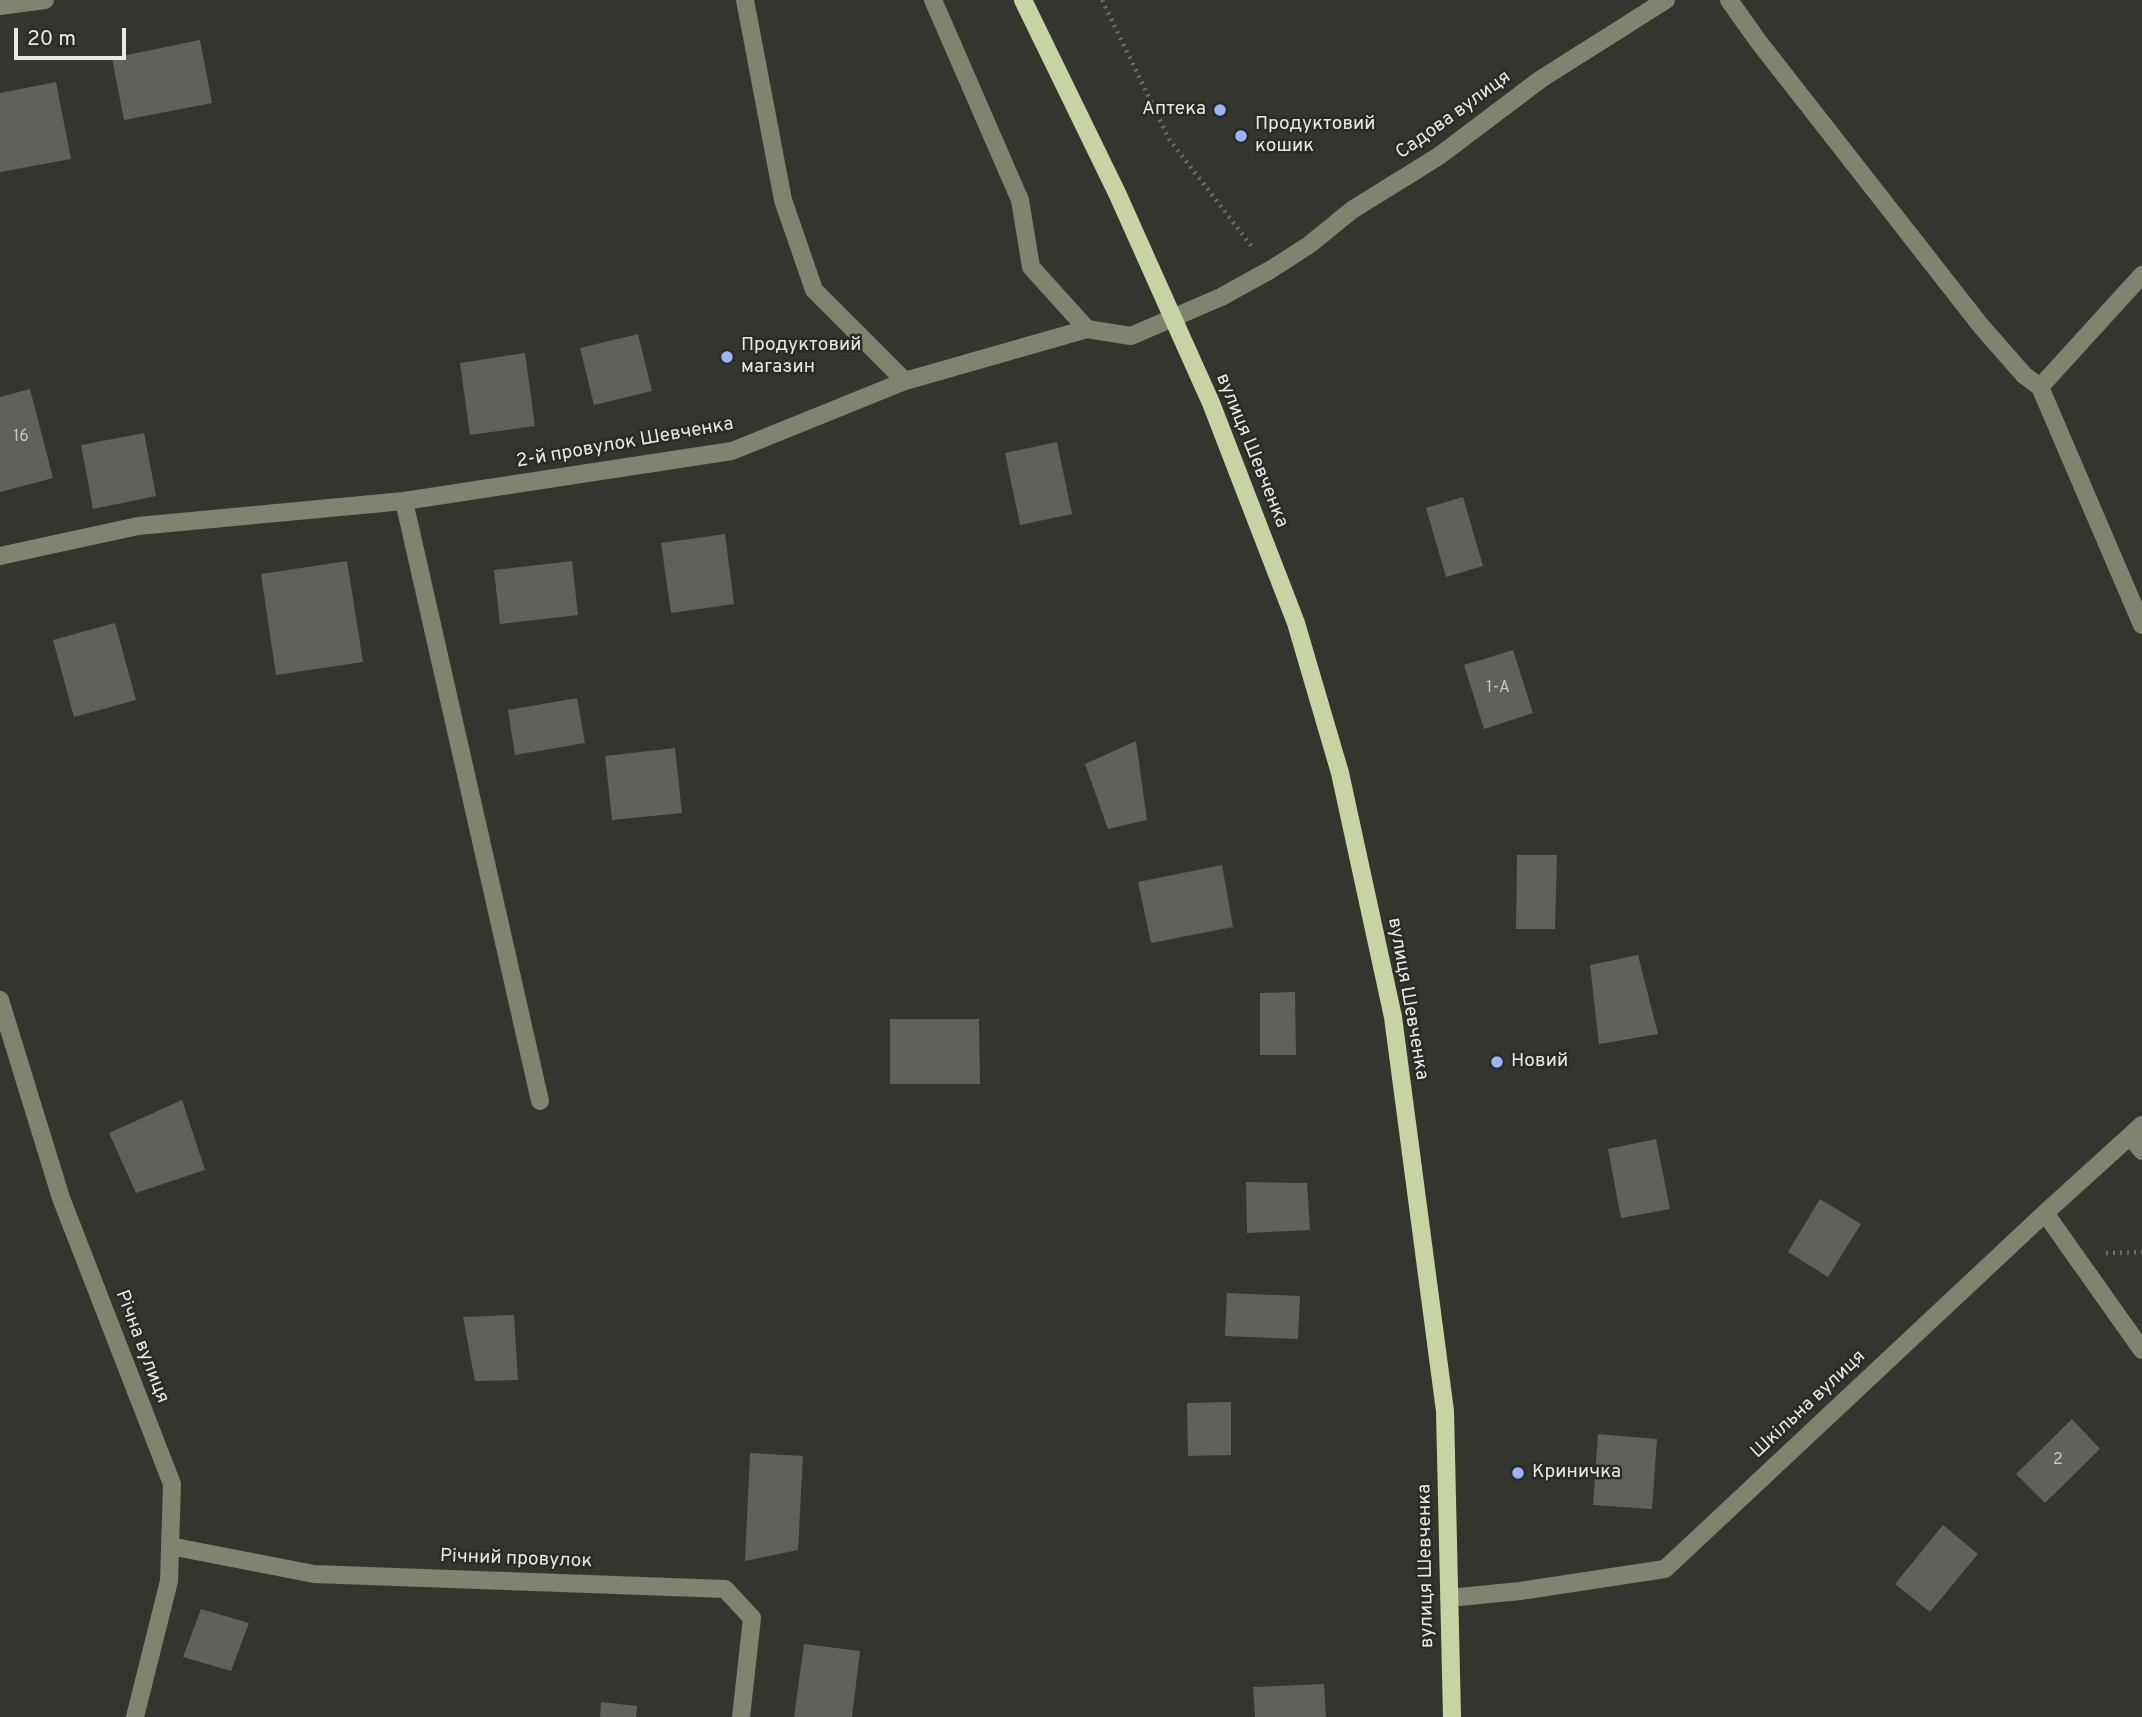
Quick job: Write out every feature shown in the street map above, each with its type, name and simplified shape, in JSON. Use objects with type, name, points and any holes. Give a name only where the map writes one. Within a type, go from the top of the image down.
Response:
[{"type":"main road","name":"вулиця Шевченка","points":[[1023,0],[1117,193],[1211,404],[1296,623],[1340,773],[1393,1017],[1445,1411],[1452,1717]]},
{"type":"street","points":[[0,6],[45,0]]},
{"type":"street","points":[[746,0],[783,201],[814,290],[905,381]]},
{"type":"street","points":[[933,0],[1020,200],[1031,267],[1087,329]]},
{"type":"street","name":"Садова вулиця","points":[[1087,329],[1131,336],[1221,297],[1270,271],[1352,211],[1439,156],[1541,79],[1666,0]]},
{"type":"street","points":[[1729,0],[1758,41],[1981,326],[2024,375],[2040,387],[2142,625]]},
{"type":"street","points":[[2040,387],[2142,275]]},
{"type":"street","name":"2-й провулок Шевченка","points":[[0,556],[138,526],[404,501],[732,451],[905,381],[1087,329]]},
{"type":"street","points":[[404,501],[540,1101]]},
{"type":"street","name":"Річна вулиця","points":[[0,1000],[61,1198],[172,1484],[169,1581],[135,1717]]},
{"type":"street","points":[[2136,1131],[2142,1151]]},
{"type":"street","name":"Шкільна вулиця","points":[[1449,1598],[1520,1591],[1665,1569],[2136,1131]]},
{"type":"street","points":[[2045,1213],[2142,1350]]},
{"type":"street","name":"Річний провулок","points":[[170,1546],[314,1574],[725,1589],[752,1618],[741,1717]]},
{"type":"path","points":[[1102,0],[1169,139],[1270,271]]},
{"type":"building","points":[[200,40],[212,103],[124,120],[112,58]]},
{"type":"building","points":[[56,82],[71,159],[0,172],[0,93]]},
{"type":"building","points":[[638,334],[652,391],[594,405],[580,348]]},
{"type":"building","points":[[525,353],[535,426],[470,435],[460,363]]},
{"type":"building","points":[[30,389],[53,478],[0,492],[0,397]]},
{"type":"building","points":[[144,433],[156,496],[93,509],[81,445]]},
{"type":"building","points":[[1057,442],[1072,514],[1020,525],[1005,453]]},
{"type":"building","points":[[1463,497],[1483,566],[1446,577],[1426,508]]},
{"type":"building","points":[[725,534],[734,604],[671,613],[661,543]]},
{"type":"building","points":[[347,561],[363,662],[276,675],[261,574]]},
{"type":"building","points":[[572,561],[578,615],[500,624],[494,570]]},
{"type":"building","points":[[115,623],[136,700],[74,717],[53,640]]},
{"type":"building","points":[[1513,650],[1533,713],[1484,729],[1464,665]]},
{"type":"building","points":[[577,698],[585,743],[515,755],[508,710]]},
{"type":"building","points":[[1136,741],[1147,820],[1108,829],[1085,764]]},
{"type":"building","points":[[675,748],[682,813],[612,820],[605,756]]},
{"type":"building","points":[[1517,855],[1557,855],[1555,929],[1516,929]]},
{"type":"building","points":[[1222,865],[1233,927],[1151,943],[1138,882]]},
{"type":"building","points":[[1638,955],[1658,1034],[1599,1044],[1590,965]]},
{"type":"building","points":[[1295,992],[1296,1055],[1260,1055],[1260,993]]},
{"type":"building","points":[[890,1019],[979,1019],[980,1084],[890,1084]]},
{"type":"building","points":[[182,1100],[205,1170],[136,1193],[109,1133]]},
{"type":"building","points":[[1656,1139],[1670,1209],[1621,1218],[1608,1149]]},
{"type":"building","points":[[1246,1182],[1307,1183],[1310,1230],[1247,1233]]},
{"type":"building","points":[[1820,1199],[1861,1224],[1828,1277],[1788,1252]]},
{"type":"building","points":[[1227,1293],[1300,1296],[1298,1339],[1225,1336]]},
{"type":"building","points":[[514,1315],[518,1380],[475,1381],[463,1317]]},
{"type":"building","points":[[1231,1402],[1231,1455],[1188,1456],[1187,1403]]},
{"type":"building","points":[[2072,1419],[2100,1449],[2045,1503],[2016,1474]]},
{"type":"building","points":[[1598,1434],[1657,1439],[1652,1509],[1593,1505]]},
{"type":"building","points":[[750,1453],[803,1456],[798,1550],[745,1561]]},
{"type":"building","points":[[1943,1525],[1978,1554],[1930,1612],[1895,1584]]},
{"type":"building","points":[[201,1609],[249,1623],[231,1671],[183,1657]]},
{"type":"building","points":[[804,1644],[860,1651],[852,1717],[794,1717]]},
{"type":"building","points":[[1324,1684],[1326,1717],[1255,1717],[1253,1687]]},
{"type":"building","points":[[601,1702],[637,1706],[636,1717],[600,1717]]},
{"type":"place","name":"Аптека","points":[[1220,110]]},
{"type":"place","name":"Продуктовий кошик","points":[[1241,136]]},
{"type":"place","name":"Продуктовий магазин","points":[[727,357]]},
{"type":"place","name":"Новий","points":[[1497,1062]]},
{"type":"place","name":"Криничка","points":[[1518,1473]]}]
